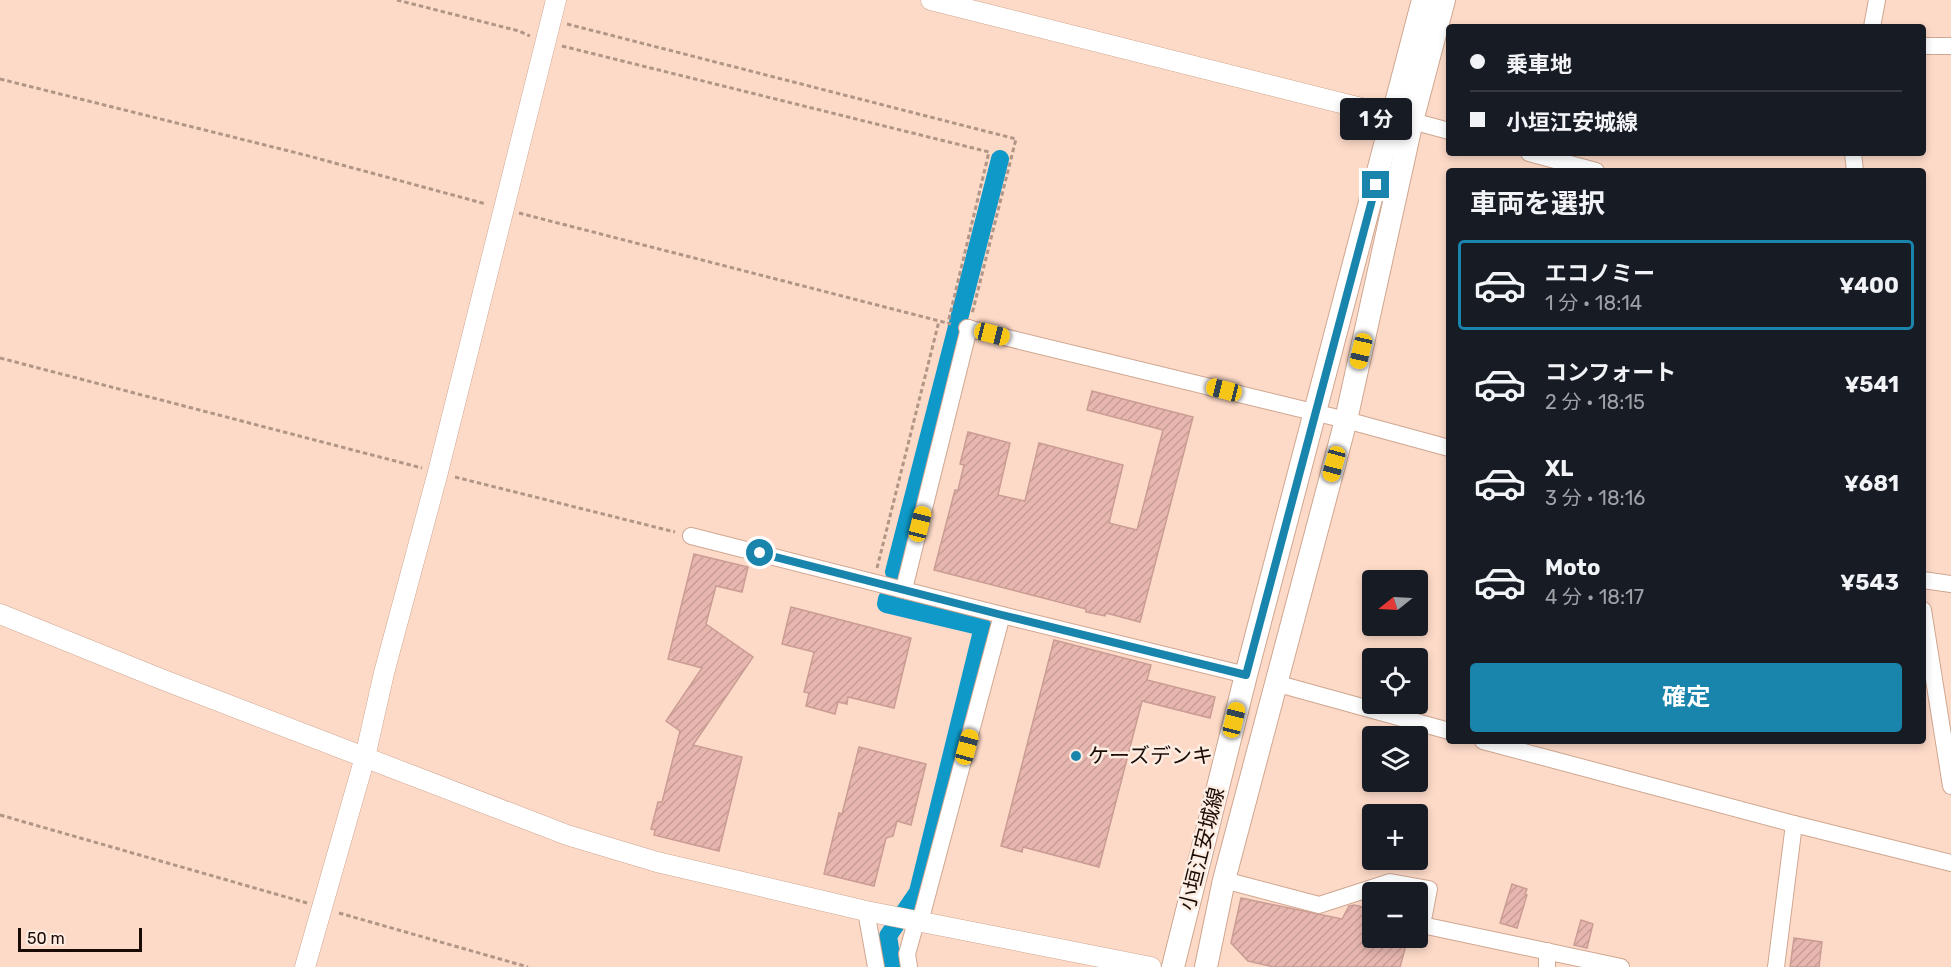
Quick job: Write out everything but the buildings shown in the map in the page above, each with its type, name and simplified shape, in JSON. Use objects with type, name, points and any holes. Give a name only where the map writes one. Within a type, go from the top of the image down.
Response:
[{"type":"main road","name":"小垣江安城線","points":[[1206,967],[1224,880],[1346,420],[1423,0]]},
{"type":"main road","name":"小垣江安城線","points":[[1173,967],[1246,675],[1316,413],[1403,119],[1444,0]]},
{"type":"street","points":[[305,967],[365,757],[384,674],[438,472],[556,0]]},
{"type":"street","points":[[931,0],[1446,130]]},
{"type":"street","points":[[1873,24],[1877,0]]},
{"type":"street","points":[[1926,46],[1951,46]]},
{"type":"street","points":[[1540,156],[1585,168]]},
{"type":"street","points":[[904,589],[968,328],[1346,420],[1446,447]]},
{"type":"street","points":[[691,536],[1246,675]]},
{"type":"street","points":[[1926,580],[1951,584]]},
{"type":"street","points":[[0,614],[161,679],[567,835],[657,862],[867,911],[1151,967]]},
{"type":"street","points":[[909,967],[907,954],[1002,615]]},
{"type":"street","points":[[1926,629],[1951,786]]},
{"type":"street","points":[[1275,682],[1446,730]]},
{"type":"street","points":[[1494,744],[1794,824],[1951,863]]},
{"type":"street","points":[[1776,967],[1794,824]]},
{"type":"street","points":[[1224,880],[1319,905],[1390,882],[1429,889],[1422,925],[1547,959],[1621,967]]},
{"type":"street","points":[[867,911],[876,967]]},
{"type":"path","points":[[0,79],[305,155],[504,209],[948,323],[989,152],[545,42],[519,31],[397,0]]},
{"type":"path","points":[[551,20],[1016,139],[968,328]]},
{"type":"path","points":[[873,581],[939,320]]},
{"type":"path","points":[[0,358],[691,536]]},
{"type":"path","points":[[0,816],[528,967]]},
{"type":"waterway","points":[[894,572],[1000,159]]},
{"type":"waterway","points":[[887,599],[886,604],[983,627],[918,892],[888,936],[893,967]]},
{"type":"place","name":"ケーズデンキ","points":[[1076,756]]},
{"type":"route","points":[[760,553],[1246,675],[1376,185]]}]
